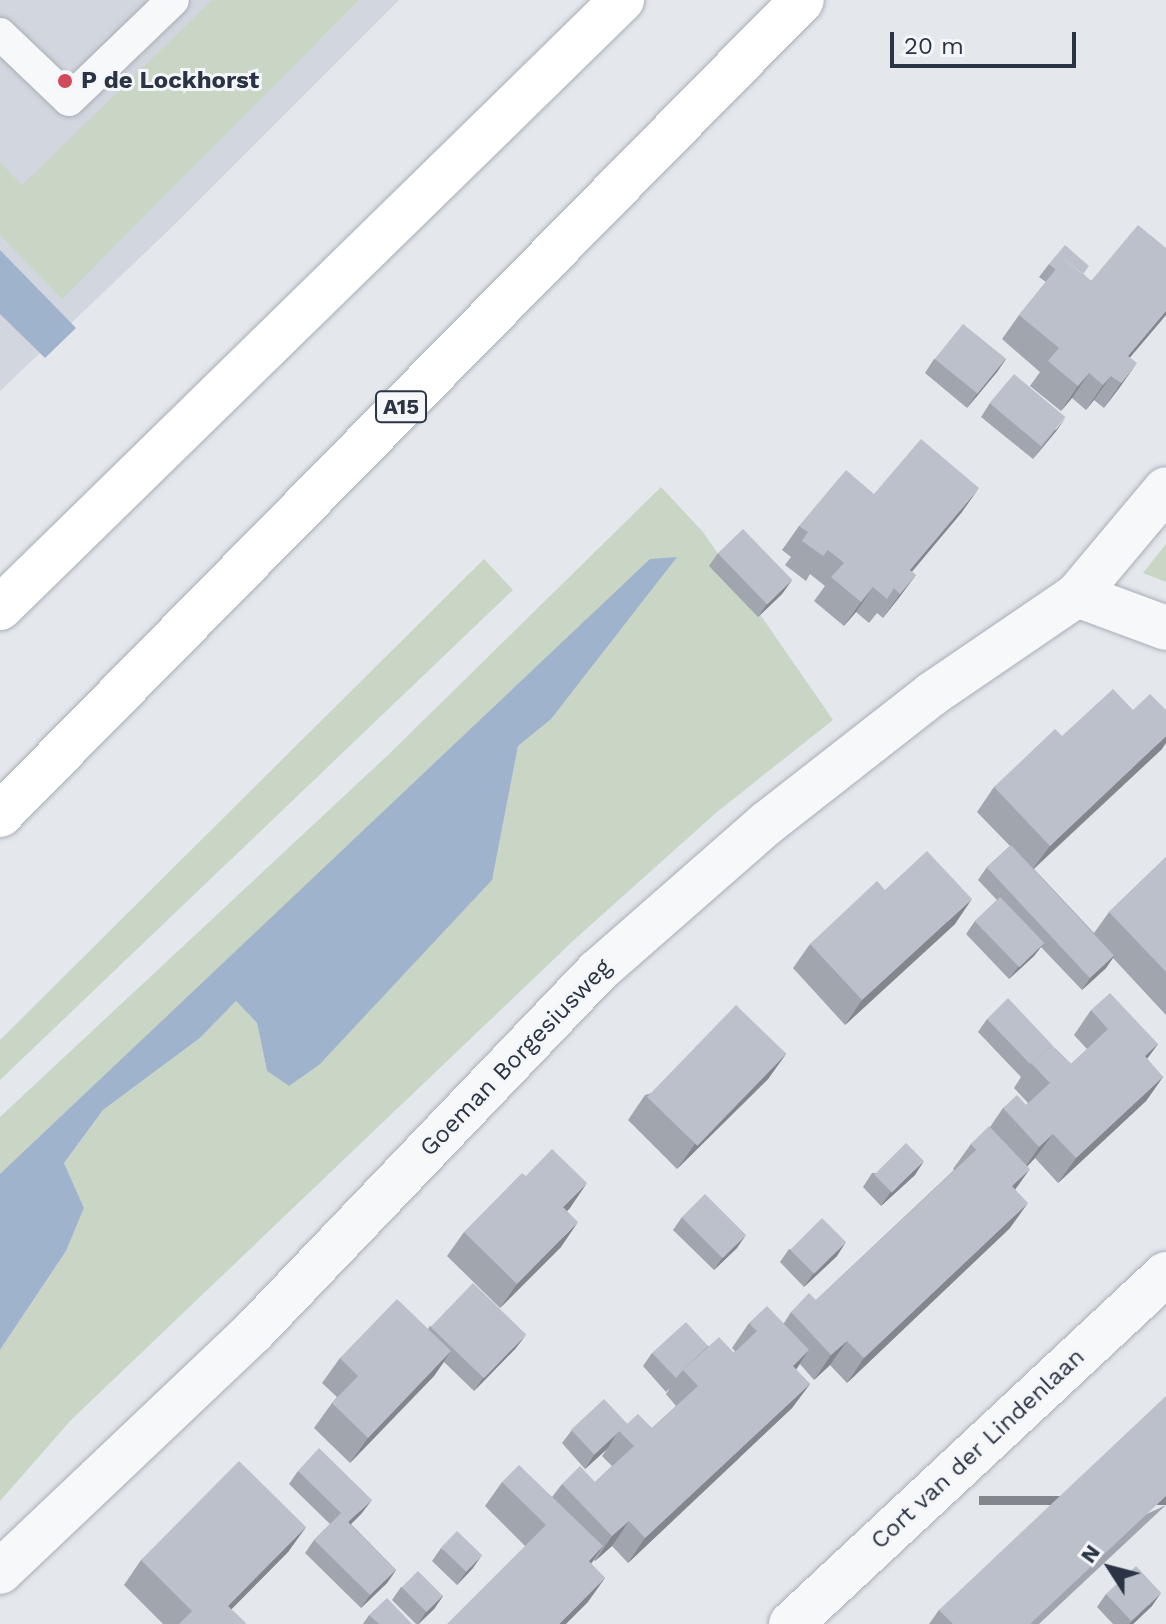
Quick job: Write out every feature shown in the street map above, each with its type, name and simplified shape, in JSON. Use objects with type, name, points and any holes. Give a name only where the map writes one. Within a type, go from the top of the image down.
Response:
[{"type":"highway","points":[[0,608],[622,0]]},
{"type":"highway","name":"A15","points":[[0,815],[802,0]]},
{"type":"street","name":"Goeman Borgesiusweg","points":[[0,1572],[253,1332],[598,971],[767,823],[896,722],[1077,595],[1166,489]]},
{"type":"street","points":[[1077,595],[1166,628]]},
{"type":"street","name":"Cort van der Lindenlaan","points":[[797,1622],[1166,1274]]},
{"type":"lane","points":[[0,34],[69,100],[173,0]]},
{"type":"shaded area","points":[[0,0],[399,0],[172,227],[0,391]]},
{"type":"green space","points":[[212,0],[359,0],[62,299],[0,235],[0,162],[22,185]]},
{"type":"green space","points":[[661,487],[703,532],[833,720],[717,812],[575,939],[71,1420],[0,1501],[0,1350],[66,1251],[84,1208],[64,1163],[103,1110],[200,1038],[236,1001],[257,1023],[267,1071],[289,1086],[319,1064],[491,880],[518,746],[0,1174],[0,1117],[388,755]]},
{"type":"green space","points":[[1166,544],[1166,582],[1143,573]]},
{"type":"green space","points":[[484,559],[513,590],[0,1080],[0,1040]]},
{"type":"water","points":[[0,250],[76,328],[45,358],[0,314]]},
{"type":"water","points":[[677,557],[551,719],[518,746],[492,880],[319,1065],[289,1086],[267,1071],[257,1023],[236,1001],[200,1038],[103,1110],[64,1163],[84,1208],[66,1251],[0,1350],[0,1174],[650,559]]},
{"type":"building","points":[[1138,225],[1166,248],[1166,311],[1128,356],[1137,363],[1121,383],[1111,376],[1103,385],[1089,373],[1078,386],[1048,361],[1059,348],[1019,315],[1064,259],[1091,281]]},
{"type":"building","points":[[1065,245],[1089,266],[1083,274],[1064,259],[1056,270],[1049,264]]},
{"type":"building","points":[[963,324],[1006,359],[977,394],[935,359]]},
{"type":"building","points":[[1014,374],[1065,417],[1041,446],[990,403]]},
{"type":"building","points":[[921,439],[979,488],[910,570],[916,575],[900,594],[894,588],[887,599],[873,587],[861,602],[831,577],[844,563],[828,550],[823,556],[802,541],[808,532],[799,526],[846,470],[874,494]]},
{"type":"building","points":[[743,529],[792,580],[767,604],[718,553]]},
{"type":"building","points":[[1113,689],[1133,710],[1150,694],[1166,710],[1166,736],[1050,846],[994,787],[1055,729],[1062,736]]},
{"type":"building","points":[[1011,845],[1114,955],[1090,978],[987,868]]},
{"type":"building","points":[[927,851],[972,899],[862,1000],[810,944],[877,881],[885,890]]},
{"type":"building","points":[[1166,857],[1166,972],[1109,912]]},
{"type":"building","points":[[1000,897],[1044,943],[1019,967],[975,921]]},
{"type":"building","points":[[1110,993],[1158,1044],[1145,1056],[1163,1077],[1076,1158],[1053,1134],[1039,1147],[1003,1108],[1017,1095],[1026,1105],[1050,1083],[1031,1063],[1052,1046],[1071,1064],[1108,1029],[1091,1010]]},
{"type":"building","points":[[1008,998],[1056,1049],[1052,1046],[1030,1064],[987,1019]]},
{"type":"building","points":[[736,1005],[786,1054],[697,1146],[647,1097]]},
{"type":"building","points":[[989,1126],[1030,1169],[1012,1186],[1028,1203],[864,1358],[847,1341],[831,1355],[791,1312],[809,1293],[816,1300],[976,1150],[971,1144]]},
{"type":"building","points":[[906,1143],[924,1161],[892,1192],[874,1175]]},
{"type":"building","points":[[552,1149],[587,1183],[563,1207],[578,1222],[517,1284],[464,1232],[522,1173],[526,1176]]},
{"type":"building","points":[[705,1194],[746,1235],[723,1258],[682,1217]]},
{"type":"building","points":[[822,1218],[846,1242],[814,1274],[790,1250]]},
{"type":"building","points":[[473,1283],[526,1334],[484,1378],[431,1327]]},
{"type":"building","points":[[397,1299],[451,1351],[368,1438],[332,1403],[358,1376],[340,1358]]},
{"type":"building","points":[[767,1306],[809,1350],[793,1366],[810,1384],[645,1538],[629,1521],[612,1536],[562,1484],[580,1466],[595,1482],[634,1446],[619,1431],[638,1414],[652,1428],[698,1386],[683,1370],[719,1337],[734,1353],[757,1331],[749,1323]]},
{"type":"building","points":[[686,1322],[708,1346],[676,1378],[652,1353]]},
{"type":"building","points":[[1166,1396],[1166,1496],[1030,1624],[953,1624],[939,1610]]},
{"type":"building","points":[[604,1399],[627,1424],[594,1455],[571,1430]]},
{"type":"building","points":[[319,1448],[372,1500],[348,1522],[396,1570],[370,1595],[314,1540],[341,1513],[298,1471]]},
{"type":"building","points":[[239,1461],[306,1527],[228,1606],[245,1624],[179,1624],[192,1611],[141,1560]]},
{"type":"building","points":[[519,1465],[603,1546],[589,1561],[605,1578],[559,1624],[447,1624],[546,1525],[502,1482]]},
{"type":"building","points":[[457,1531],[482,1555],[466,1572],[441,1548]]},
{"type":"building","points":[[1136,1566],[1161,1593],[1131,1621],[1106,1594]]},
{"type":"building","points":[[418,1571],[443,1596],[426,1612],[402,1587]]},
{"type":"building","points":[[387,1598],[412,1624],[379,1624],[369,1615]]},
{"type":"place","name":"P de Lockhorst","points":[[65,81]]}]
